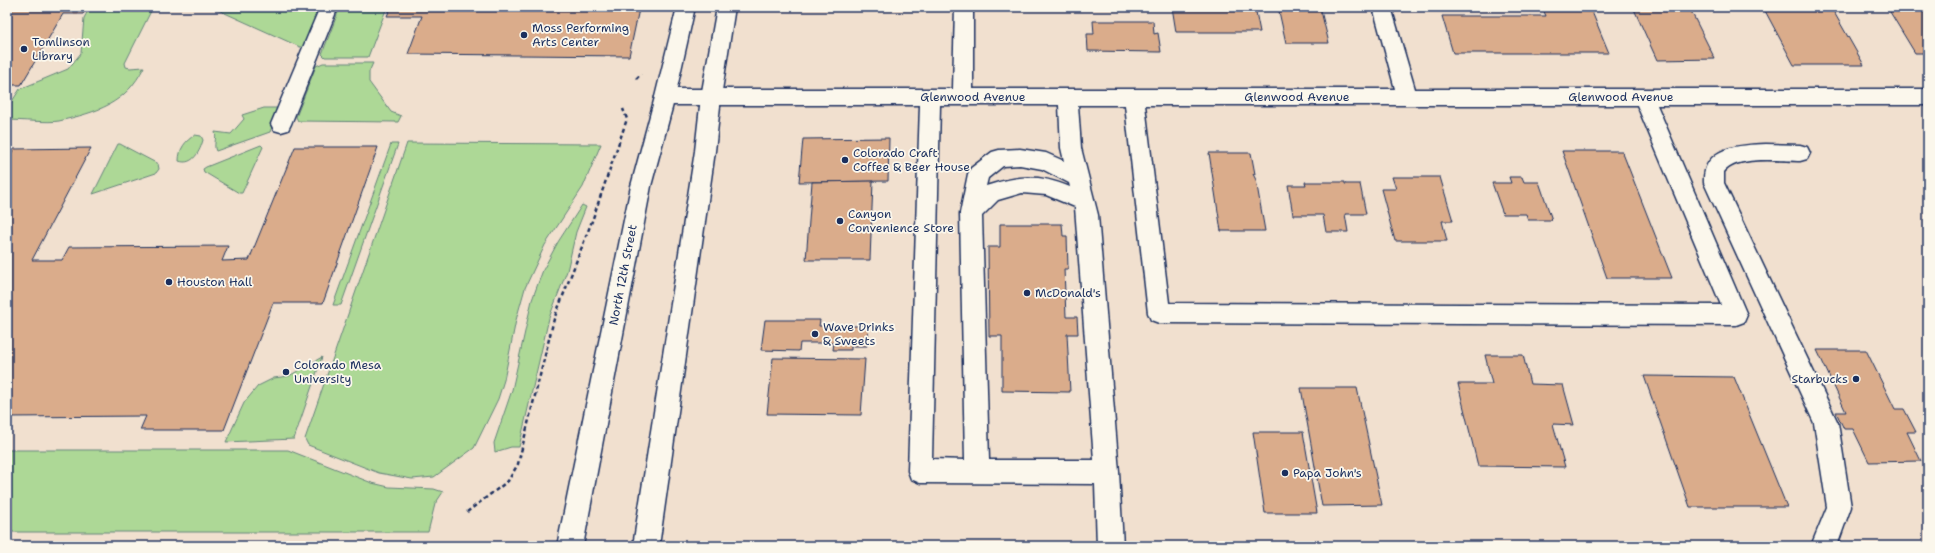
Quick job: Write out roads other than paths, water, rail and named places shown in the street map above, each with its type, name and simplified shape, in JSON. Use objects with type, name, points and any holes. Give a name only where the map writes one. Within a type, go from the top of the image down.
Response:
[{"type":"street","points":[[281,124],[329,7]]},
{"type":"street","name":"North 12th Street","points":[[570,546],[640,186],[665,97],[686,7]]},
{"type":"street","points":[[646,546],[705,151],[711,97],[726,7]]},
{"type":"street","points":[[963,97],[964,7]]},
{"type":"street","points":[[1382,7],[1407,97]]},
{"type":"street","name":"Glenwood Avenue","points":[[665,97],[1928,97]]},
{"type":"street","points":[[930,97],[920,470],[1108,472]]},
{"type":"street","points":[[1068,97],[1071,148],[1088,223],[1108,472],[1110,546]]},
{"type":"street","points":[[1134,97],[1160,313],[1736,316],[1644,97]]},
{"type":"street","points":[[1800,153],[1740,154],[1723,159],[1714,170],[1714,182],[1826,423],[1839,507],[1824,546]]},
{"type":"street","points":[[976,471],[971,212],[978,174],[999,158],[1020,157],[1046,161],[1078,178]]},
{"type":"street","points":[[971,212],[991,193],[1022,185],[1048,187],[1084,202]]},
{"type":"place","name":"Moss Performing Arts Center","points":[[524,35]]},
{"type":"place","name":"Tomlinson Library","points":[[24,49]]},
{"type":"place","name":"Colorado Craft Coffee & Beer House","points":[[845,160]]},
{"type":"place","name":"Canyon Convenience Store","points":[[840,221]]},
{"type":"place","name":"Houston Hall","points":[[169,282]]},
{"type":"place","name":"McDonald's","points":[[1027,293]]},
{"type":"place","name":"Wave Drinks & Sweets","points":[[815,334]]},
{"type":"place","name":"Colorado Mesa University","points":[[286,372]]},
{"type":"place","name":"Starbucks","points":[[1856,379]]},
{"type":"place","name":"Papa John's","points":[[1285,473]]}]
